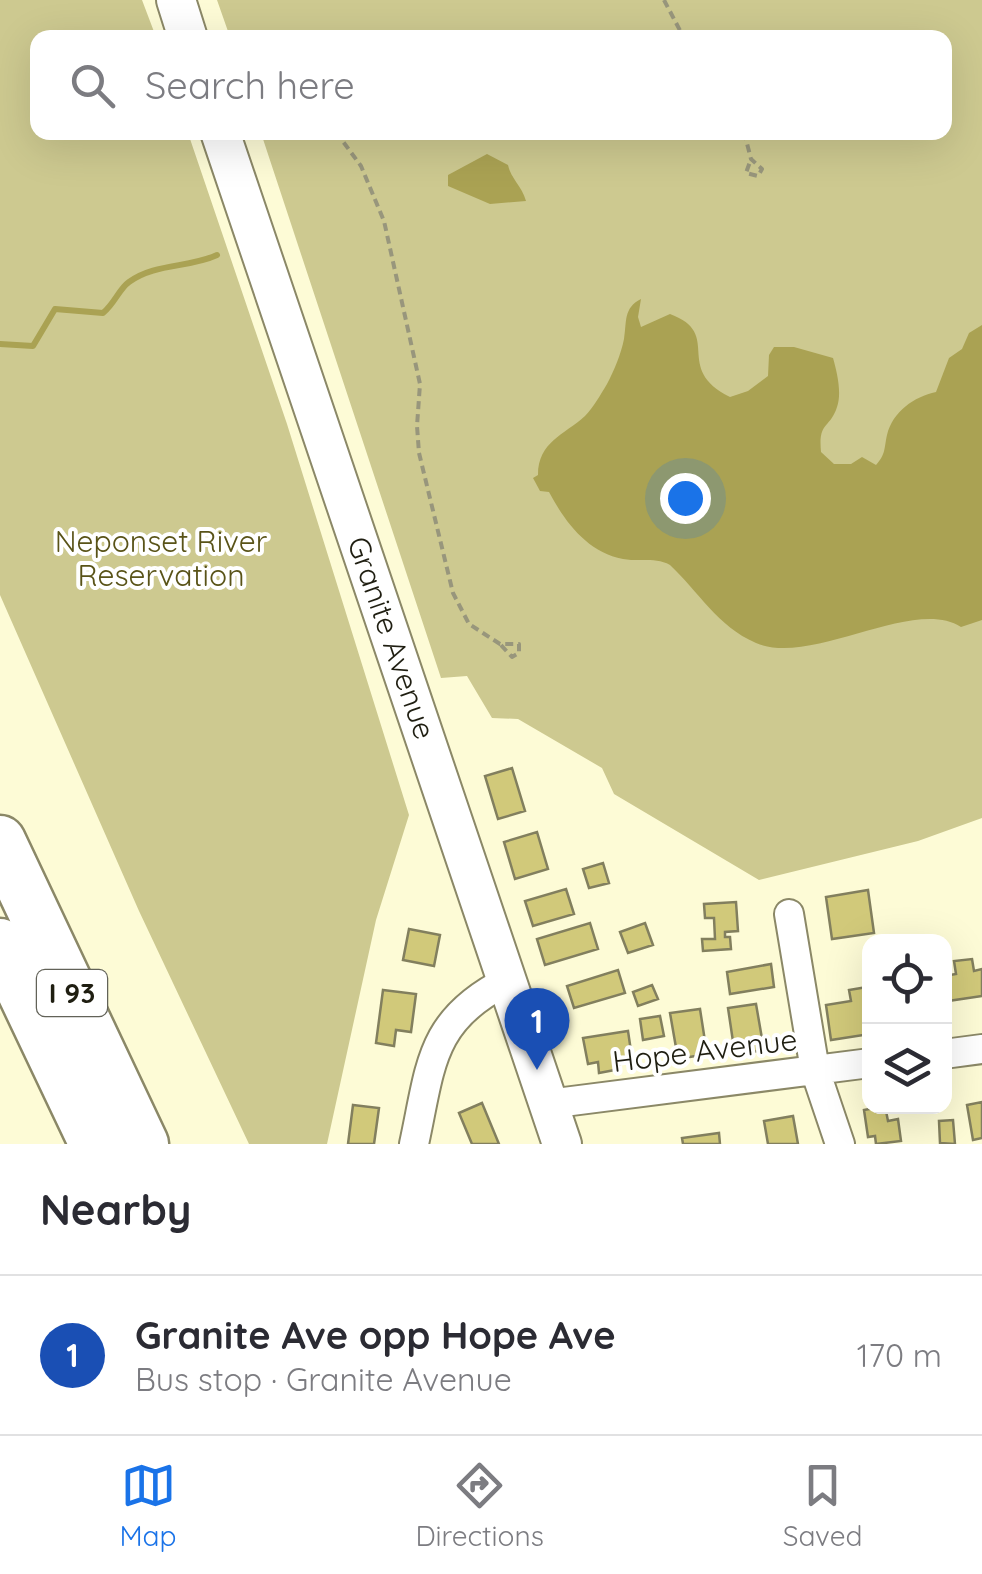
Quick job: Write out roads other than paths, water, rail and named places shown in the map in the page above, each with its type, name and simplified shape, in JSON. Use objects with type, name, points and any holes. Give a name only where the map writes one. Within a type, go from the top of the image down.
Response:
[{"type":"highway","name":"I 93","points":[[0,842],[143,1144]]},
{"type":"highway","name":"I 93","points":[[0,885],[123,1144]]},
{"type":"highway","name":"I 93","points":[[0,944],[95,1144]]},
{"type":"highway","name":"I 93","points":[[0,999],[68,1144]]},
{"type":"main road","points":[[176,0],[185,30]]},
{"type":"main road","name":"Granite Avenue","points":[[223,140],[562,1144]]},
{"type":"street","points":[[790,914],[815,1070],[840,1144]]},
{"type":"street","points":[[414,1144],[429,1074],[446,1028],[477,996],[507,981]]},
{"type":"street","points":[[952,1053],[982,1050]]},
{"type":"street","name":"Hope Avenue","points":[[548,1104],[862,1064]]},
{"type":"waterway","points":[[0,344],[33,346],[55,309],[103,313],[126,285],[139,276],[217,255]]},
{"type":"place","name":"Granite Ave opp Hope Ave","points":[[537,1070]]},
{"type":"park label","name":"Neponset River Reservation","points":[[161,559]]}]
